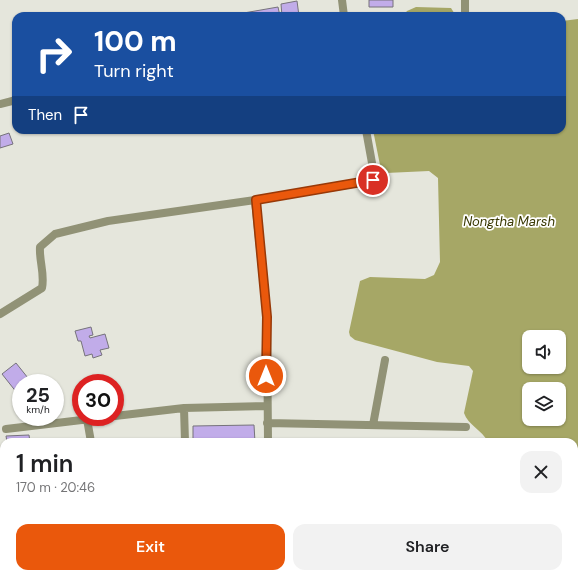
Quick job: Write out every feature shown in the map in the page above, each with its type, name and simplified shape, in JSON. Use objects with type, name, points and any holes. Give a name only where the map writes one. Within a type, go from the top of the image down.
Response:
[{"type":"street","points":[[342,0],[344,12]]},
{"type":"street","points":[[465,0],[465,12]]},
{"type":"street","points":[[0,104],[12,101]]},
{"type":"street","points":[[0,314],[42,288],[44,279],[39,260],[40,247],[55,234],[108,221],[256,200],[371,181],[373,180],[374,174],[367,134]]},
{"type":"street","points":[[256,200],[267,317],[266,406],[268,438]]},
{"type":"street","points":[[374,425],[384,360]]},
{"type":"street","points":[[124,415],[184,408],[266,406]]},
{"type":"street","points":[[184,408],[185,438]]},
{"type":"street","points":[[6,429],[72,421]]},
{"type":"street","points":[[267,423],[466,427]]},
{"type":"street","points":[[89,426],[91,438]]},
{"type":"water","points":[[416,7],[451,8],[454,12],[406,12]]},
{"type":"water","name":"Nongtha Marsh","points":[[578,19],[578,438],[485,438],[469,421],[464,413],[473,371],[469,366],[437,362],[355,340],[350,336],[349,332],[360,281],[370,277],[425,279],[434,275],[440,262],[438,178],[429,171],[386,173],[380,165],[374,134],[566,134],[566,20]]},
{"type":"building","points":[[369,0],[393,0],[393,7],[369,7]]},
{"type":"building","points":[[297,1],[298,12],[282,12],[281,4]]},
{"type":"building","points":[[278,7],[279,12],[249,12]]},
{"type":"building","points":[[9,133],[13,144],[0,148],[0,136]]},
{"type":"building","points":[[91,327],[93,335],[89,336],[90,338],[105,334],[109,348],[100,350],[102,355],[93,358],[92,354],[85,356],[81,341],[78,341],[75,331]]},
{"type":"building","points":[[16,363],[25,374],[12,374],[12,387],[2,374]]},
{"type":"building","points":[[254,425],[255,438],[193,438],[193,426]]},
{"type":"building","points":[[29,435],[29,438],[6,438],[6,436]]},
{"type":"route","points":[[266,376],[267,317],[256,200],[373,180]]}]
